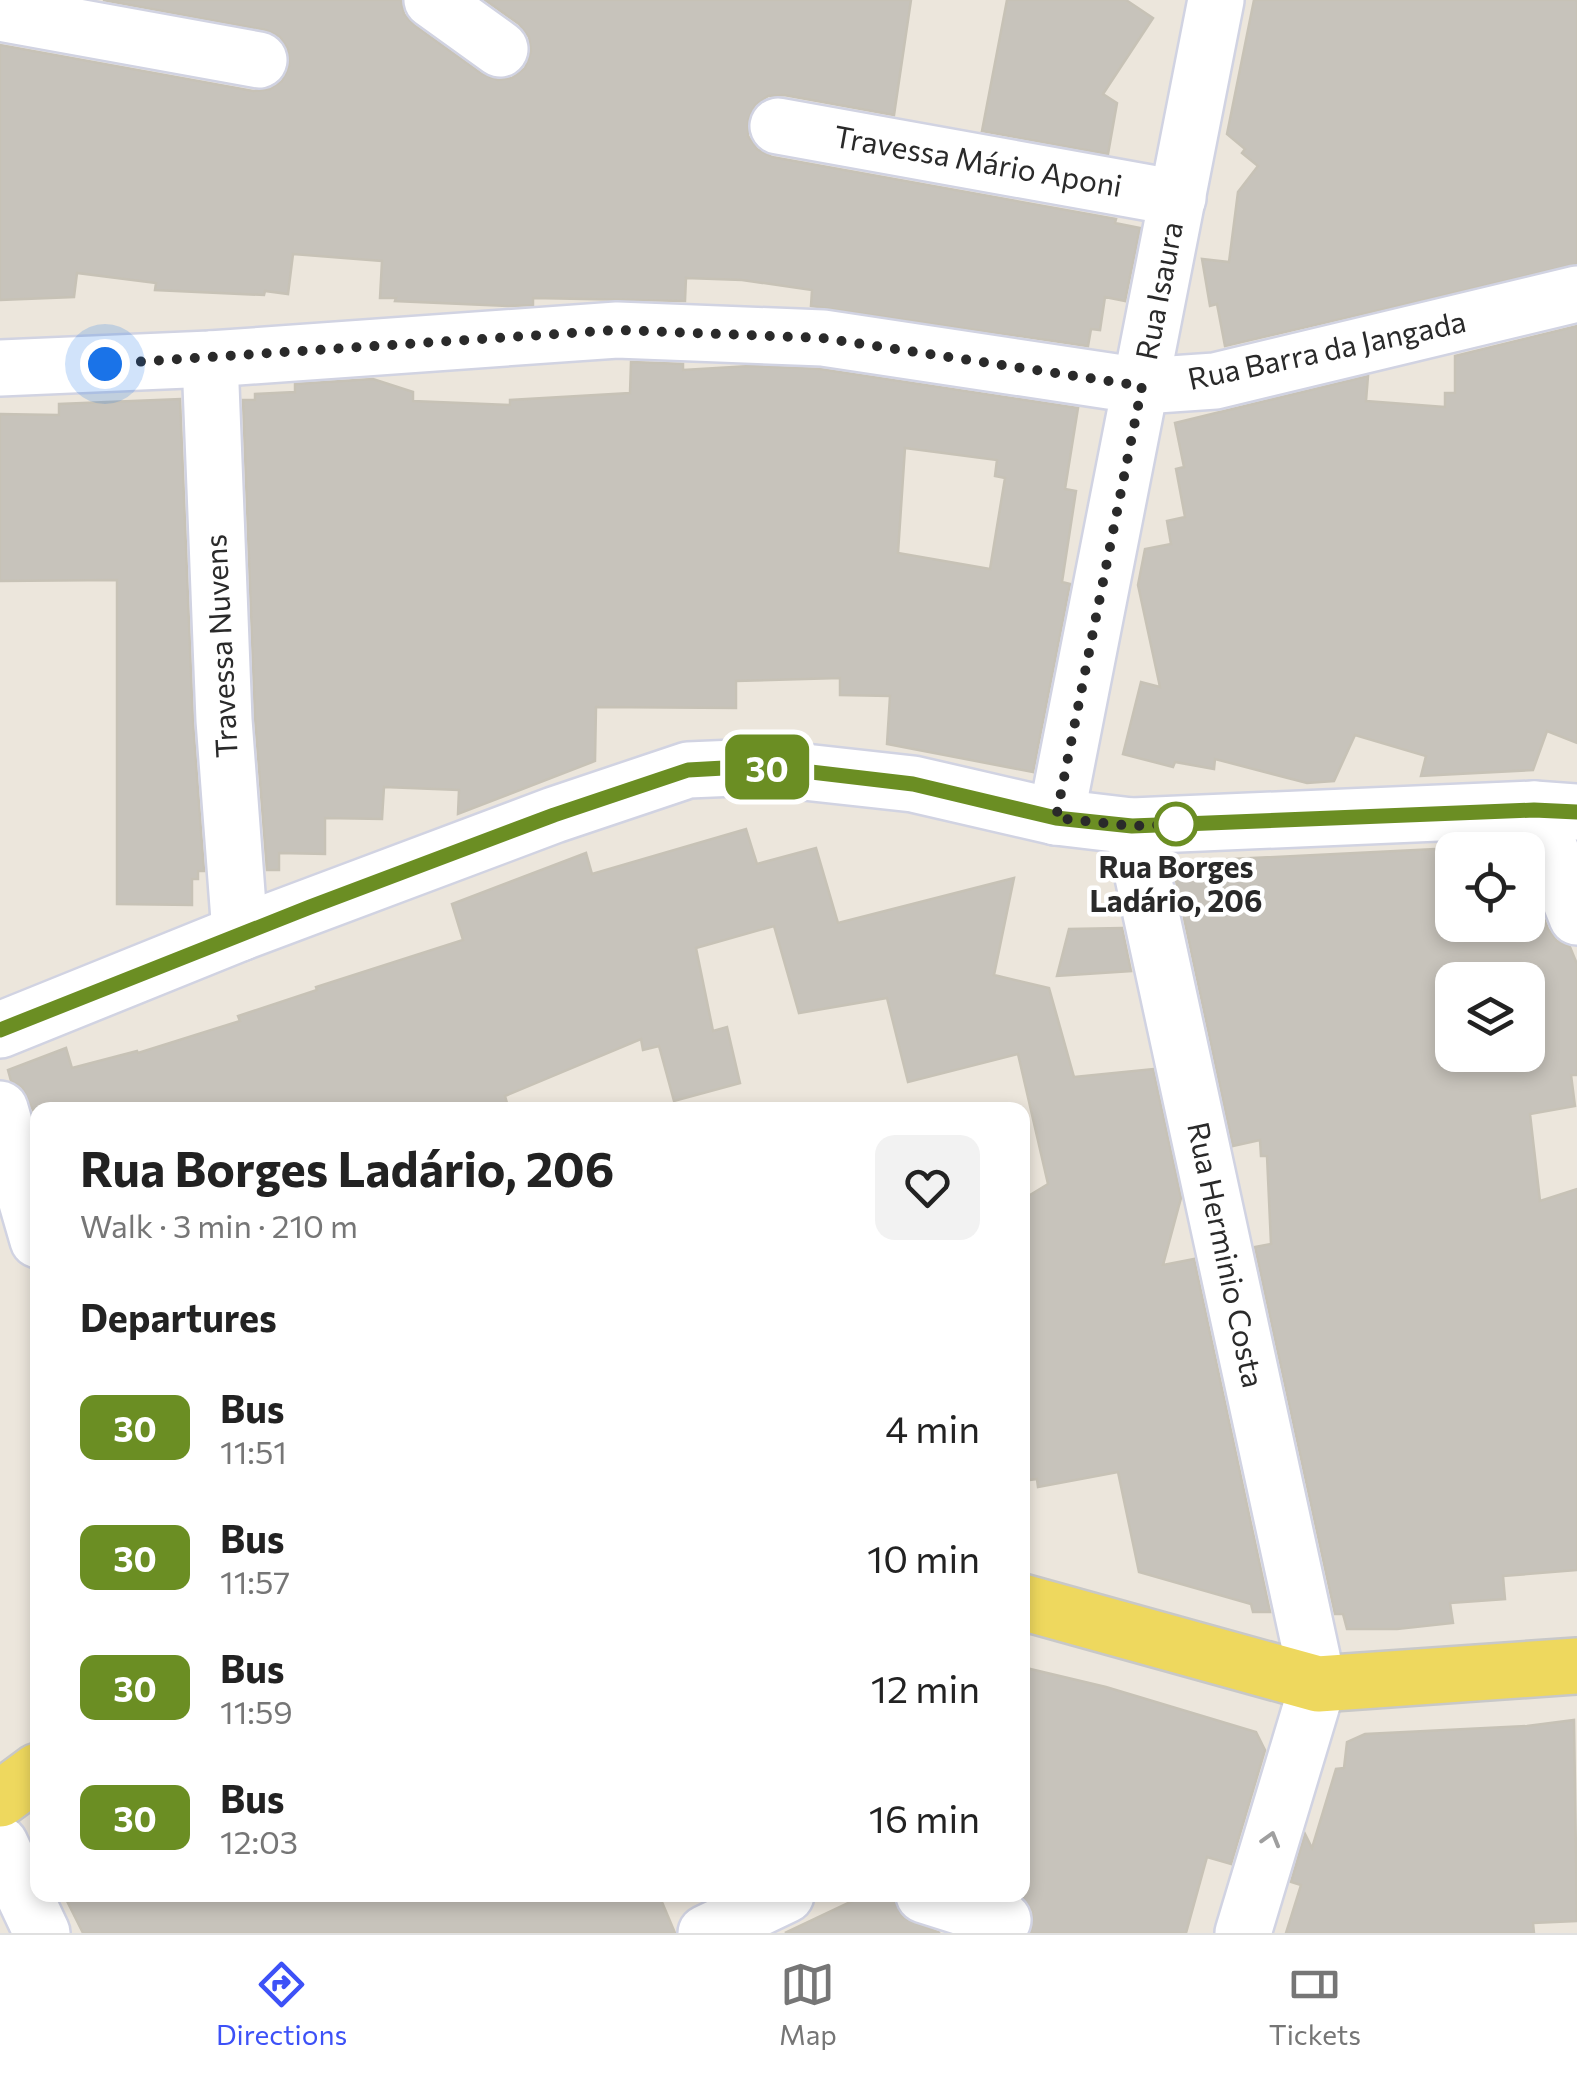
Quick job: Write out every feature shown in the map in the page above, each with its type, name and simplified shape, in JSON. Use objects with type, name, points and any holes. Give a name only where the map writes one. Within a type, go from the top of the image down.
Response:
[{"type":"main road","points":[[1030,1604],[1318,1684],[1577,1666]]},
{"type":"main road","points":[[0,1799],[30,1777]]},
{"type":"street","points":[[432,0],[500,49]]},
{"type":"street","name":"Rua Isaura","points":[[1056,818],[1216,0]]},
{"type":"street","points":[[0,13],[259,60]]},
{"type":"street","name":"Travessa Mário Aponi","points":[[778,126],[1178,198]]},
{"type":"street","name":"Rua Barra da Jangada","points":[[0,368],[210,359],[617,330],[822,338],[1142,386],[1216,381],[1577,294]]},
{"type":"street","name":"Travessa Nuvens","points":[[210,359],[224,720],[240,933]]},
{"type":"street","points":[[0,1030],[240,933],[554,815],[688,770],[760,766],[913,784],[1056,818],[1132,826],[1555,811],[1577,916]]},
{"type":"street","name":"Rua Herminio Costa","points":[[1132,826],[1318,1684]]},
{"type":"street","points":[[0,1109],[30,1212]]},
{"type":"street","points":[[1243,1933],[1318,1684]]},
{"type":"street","points":[[0,1844],[42,1933]]},
{"type":"street","points":[[706,1933],[771,1902]]},
{"type":"street","points":[[946,1902],[1004,1920]]},
{"type":"building","points":[[103,0],[401,0],[404,14],[414,25],[482,74],[498,80],[512,78],[525,68],[531,51],[529,37],[519,24],[485,0],[911,0],[894,115],[784,95],[768,96],[755,105],[748,120],[748,136],[757,149],[772,157],[1116,219],[1115,223],[1140,228],[1125,301],[1105,297],[1100,330],[1091,329],[1088,346],[811,306],[812,290],[742,280],[686,278],[685,301],[533,298],[533,305],[508,306],[395,301],[396,298],[380,298],[382,261],[293,254],[288,294],[155,290],[156,283],[77,273],[74,297],[0,300],[0,45],[253,91],[270,89],[282,81],[289,66],[288,49],[280,37],[266,30]]},
{"type":"building","points":[[1007,0],[1126,0],[1153,18],[1103,94],[1117,103],[1108,154],[982,131]]},
{"type":"building","points":[[1254,0],[1577,0],[1577,264],[1225,346],[1217,304],[1210,306],[1202,259],[1229,262],[1238,192],[1258,166],[1227,134]]},
{"type":"building","points":[[1577,326],[1577,743],[1547,731],[1533,770],[1421,776],[1426,756],[1355,735],[1334,781],[1307,783],[1215,759],[1214,769],[1175,762],[1173,767],[1123,754],[1141,682],[1160,687],[1138,585],[1145,549],[1171,544],[1167,521],[1185,517],[1176,469],[1184,467],[1175,423],[1368,376],[1366,401],[1445,407],[1445,393],[1455,393],[1455,356]]},
{"type":"building","points":[[631,362],[683,364],[683,370],[750,366],[820,369],[1078,408],[1065,489],[1076,491],[1062,582],[1070,584],[1033,772],[887,744],[890,696],[840,695],[840,678],[736,681],[736,708],[596,707],[595,761],[458,814],[459,790],[384,787],[382,819],[325,818],[325,854],[279,853],[279,870],[267,870],[255,718],[243,400],[255,400],[255,394],[295,392],[295,384],[373,379],[413,392],[413,401],[510,405],[510,400],[630,393]],"holes":[[[905,448],[997,460],[995,476],[1005,478],[990,569],[898,553]]]},
{"type":"building","points":[[180,399],[193,722],[204,871],[198,871],[198,879],[192,879],[192,905],[117,904],[117,580],[0,581],[0,414],[59,415],[59,404]]},
{"type":"building","points":[[746,829],[757,864],[816,848],[838,923],[1014,878],[994,975],[1049,988],[1074,1077],[1153,1069],[1181,1198],[1163,1265],[1194,1259],[1270,1612],[1253,1612],[1251,1604],[1139,1572],[1118,1472],[1038,1487],[1037,1479],[1030,1480],[1030,1195],[1048,1184],[1018,1054],[908,1082],[887,998],[799,1013],[774,926],[696,948],[713,1031],[727,1027],[740,1083],[674,1101],[659,1046],[643,1050],[641,1039],[505,1096],[507,1102],[30,1104],[22,1087],[11,1081],[8,1070],[66,1048],[72,1068],[138,1053],[240,1021],[238,1016],[317,990],[316,987],[463,940],[452,904],[586,853],[592,874]]},
{"type":"building","points":[[1435,849],[1435,942],[1545,942],[1545,922],[1557,941],[1570,947],[1577,964],[1577,1075],[1571,1075],[1575,1106],[1530,1114],[1540,1201],[1577,1189],[1577,1570],[1503,1576],[1505,1599],[1450,1603],[1453,1623],[1347,1629],[1343,1614],[1335,1614],[1255,1247],[1271,1244],[1267,1156],[1261,1156],[1260,1140],[1233,1146],[1172,862]]},
{"type":"building","points":[[1122,928],[1131,971],[1057,976],[1069,929]]},
{"type":"building","points":[[1030,1669],[1106,1687],[1256,1732],[1265,1750],[1231,1864],[1207,1857],[1186,1933],[1031,1933],[1033,1912],[1025,1902],[1030,1902]]},
{"type":"building","points":[[1574,1720],[1577,1921],[1533,1923],[1534,1933],[1286,1933],[1301,1885],[1291,1882],[1305,1834],[1312,1848],[1336,1769],[1344,1768],[1347,1742],[1365,1734]]},
{"type":"building","points":[[68,1902],[662,1902],[675,1933],[83,1933]]},
{"type":"building","points":[[850,1902],[897,1902],[902,1917],[940,1933],[785,1933]]},
{"type":"bus line","name":"30","points":[[0,1030],[240,933],[554,815],[688,770],[760,766],[913,784],[1056,818],[1132,826],[1534,810],[1577,812]]},
{"type":"place","name":"Rua Borges Ladário, 206","points":[[1176,824]]},
{"type":"route","points":[[105,364],[617,330],[822,338],[1142,386],[1056,818],[1132,826],[1183,824],[1176,824]]}]
